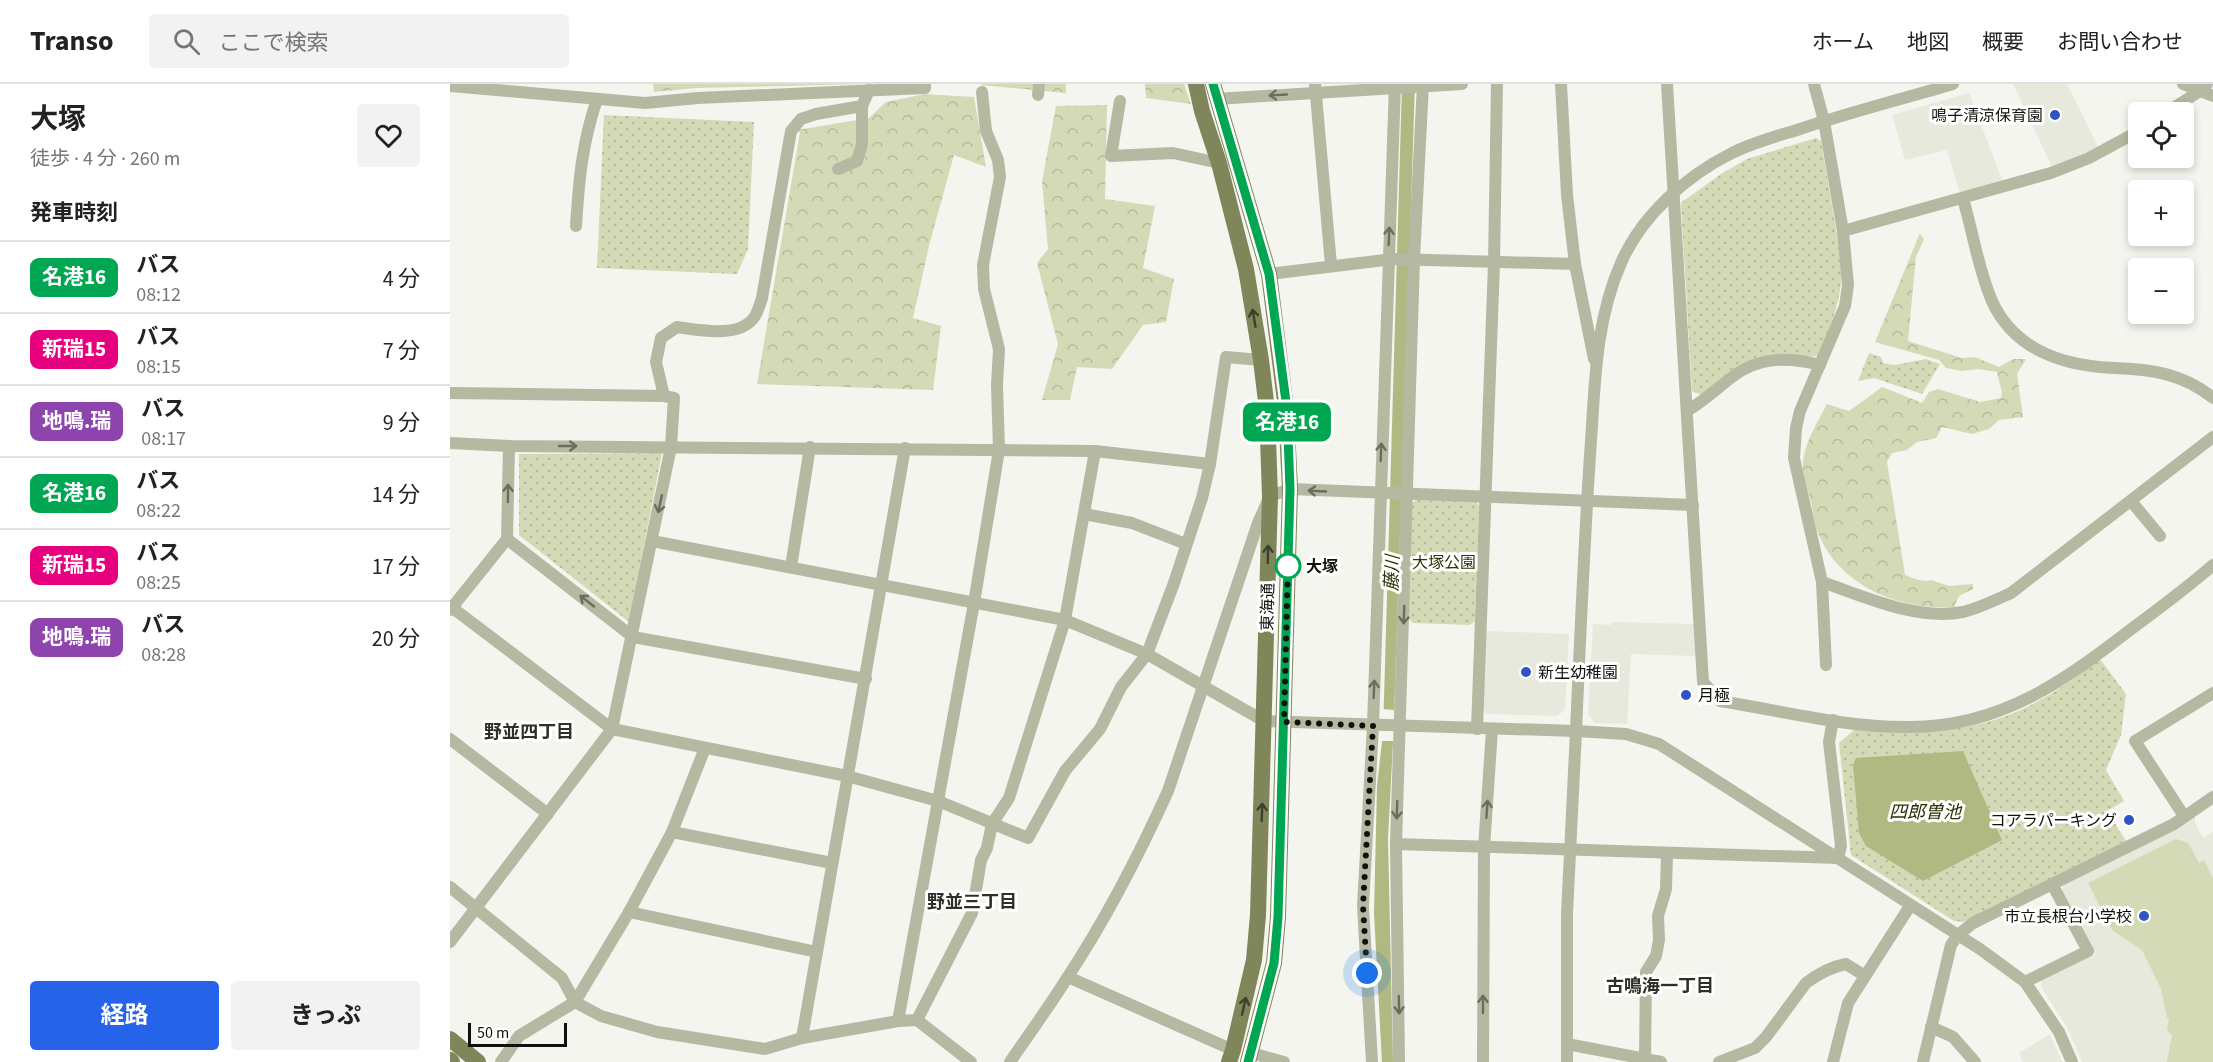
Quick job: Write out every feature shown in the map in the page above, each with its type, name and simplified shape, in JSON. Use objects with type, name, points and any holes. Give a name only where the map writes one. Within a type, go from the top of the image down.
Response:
[{"type":"main road","name":"東海通","points":[[1196,84],[1202,111],[1219,162],[1246,269],[1267,410],[1270,496],[1258,915],[1254,960],[1231,1056]]},
{"type":"main road","name":"東海通","points":[[1215,92],[1269,274],[1287,409],[1290,489],[1278,917],[1275,952],[1250,1057]]},
{"type":"main road","points":[[450,1039],[478,1062]]},
{"type":"street","points":[[454,86],[576,90],[597,99],[645,103],[698,98],[925,88],[925,84]]},
{"type":"street","points":[[1215,92],[1462,84]]},
{"type":"street","points":[[1477,729],[1494,263],[1497,84]]},
{"type":"street","points":[[1561,84],[1567,195],[1575,264],[1596,371]]},
{"type":"street","points":[[1667,84],[1703,682],[1720,701],[1875,727],[1912,728],[1961,721],[2038,695],[2093,658],[2213,565]]},
{"type":"street","points":[[1814,84],[1824,121],[1843,231],[1848,277],[1845,306],[1800,411],[1796,428],[1794,458],[1822,582],[1826,665]]},
{"type":"street","points":[[1567,1062],[1567,914],[1587,500],[1596,371],[1605,305],[1622,261],[1647,220],[1674,192],[1703,170],[1732,153],[1824,121],[1953,84]]},
{"type":"street","points":[[2183,84],[2204,88],[2213,96]]},
{"type":"street","points":[[1400,1062],[1396,844],[1397,726],[1420,86]]},
{"type":"street","points":[[1372,1062],[1363,906],[1376,726],[1397,87]]},
{"type":"street","points":[[1315,88],[1331,265]]},
{"type":"street","points":[[2182,102],[2204,88]]},
{"type":"street","points":[[838,169],[857,161],[861,144],[862,106],[869,90]]},
{"type":"street","points":[[898,1021],[974,603],[999,450],[999,349],[984,289],[983,265],[1000,177],[998,160],[986,131],[982,92]]},
{"type":"street","points":[[576,226],[580,167],[597,99]]},
{"type":"street","points":[[1120,101],[1111,156],[1173,153],[1219,162]]},
{"type":"street","points":[[664,396],[656,362],[661,338],[677,327],[715,332],[738,328],[754,318],[762,298],[791,131],[801,119],[862,106]]},
{"type":"street","points":[[1843,231],[2051,173],[2089,158],[2128,137]]},
{"type":"street","points":[[1964,199],[1992,300],[2009,326],[2023,339],[2037,350],[2069,363],[2087,367],[2153,370],[2187,380],[2213,398]]},
{"type":"street","points":[[1269,274],[1331,265],[1413,259],[1575,264]]},
{"type":"street","points":[[509,446],[507,539],[451,608],[612,729],[847,776],[938,801],[1028,838],[1065,771],[1100,729],[1121,687],[1147,654],[1174,583],[1210,464],[1226,357],[1261,360]]},
{"type":"street","points":[[1687,411],[1706,400],[1742,369],[1753,364],[1765,360],[1798,359],[1820,365]]},
{"type":"street","points":[[450,393],[674,398],[671,447],[612,729],[450,942]]},
{"type":"street","points":[[1822,582],[1910,610],[1937,614],[1963,612],[1987,604],[2011,593],[2213,437]]},
{"type":"street","points":[[450,443],[509,446],[1095,451],[1210,464]]},
{"type":"street","points":[[790,567],[810,447]]},
{"type":"street","points":[[802,1038],[905,448]]},
{"type":"street","points":[[917,1020],[972,913],[981,860],[987,848],[992,824],[1009,798],[1065,620],[1095,451]]},
{"type":"street","points":[[1010,1062],[1068,977],[1154,822],[1168,791],[1258,523],[1270,496],[1290,489],[1694,505]]},
{"type":"street","points":[[2131,501],[2160,536]]},
{"type":"street","points":[[1084,514],[1132,523],[1186,544]]},
{"type":"street","points":[[507,539],[633,637],[866,679]]},
{"type":"street","points":[[652,541],[1065,620],[1147,654],[1264,721],[1575,731],[1626,734],[1659,744],[1958,935],[2025,982],[2059,1032],[2072,1062]]},
{"type":"street","points":[[2184,816],[2135,741],[2213,693]]},
{"type":"street","points":[[1833,720],[1829,742],[1841,846],[1838,858]]},
{"type":"street","points":[[1483,1062],[1484,848],[1492,730]]},
{"type":"street","points":[[450,739],[548,814]]},
{"type":"street","points":[[501,1062],[519,1036],[574,1002],[629,912],[672,832],[705,748]]},
{"type":"street","points":[[1923,1062],[1951,945],[1958,935],[1973,923],[2174,824],[2213,797]]},
{"type":"street","points":[[672,832],[832,863]]},
{"type":"street","points":[[1396,844],[1838,858]]},
{"type":"street","points":[[1645,1059],[1646,972],[1656,956],[1659,940],[1658,916],[1666,889],[1667,854]]},
{"type":"street","points":[[2025,982],[2088,951],[2052,884]]},
{"type":"street","points":[[450,887],[562,978],[574,1002],[601,1016],[657,1032],[765,1049],[802,1038],[898,1021],[917,1020],[971,1062]]},
{"type":"street","points":[[1833,1062],[1848,1003],[1910,906]]},
{"type":"street","points":[[629,912],[817,952]]},
{"type":"street","points":[[1719,1062],[1755,1048],[1766,1037],[1802,988],[1814,977],[1833,967],[1846,964],[1865,976]]},
{"type":"street","points":[[1068,977],[1231,1056]]},
{"type":"street","points":[[1931,1027],[1953,1037],[1975,1062]]},
{"type":"street","points":[[1567,1044],[1661,1062]]},
{"type":"street","points":[[1250,1057],[1284,1062]]},
{"type":"shaded area","name":"鳴子清涼保育園","points":[[2013,84],[2067,84],[2098,147],[2052,167]]},
{"type":"shaded area","points":[[1969,93],[2003,182],[1960,193],[1947,150],[1905,160],[1892,115]]},
{"type":"shaded area","points":[[1611,622],[1694,624],[1696,656],[1631,654],[1627,724],[1595,723],[1588,715],[1593,624],[1611,625]]},
{"type":"shaded area","name":"新生幼稚園","points":[[1486,631],[1569,634],[1565,710],[1557,716],[1487,714],[1483,710]]},
{"type":"shaded area","name":"市立長根台小学校","points":[[2195,816],[2195,823],[2203,838],[2213,832],[2213,1062],[2082,1062],[2067,1027],[2041,987],[2042,980],[2095,954],[2062,891],[2064,884]]},
{"type":"shaded area","points":[[2050,1034],[2062,1062],[2023,1062],[2019,1053]]},
{"type":"green space","points":[[653,84],[865,84],[696,88],[654,92]]},
{"type":"green space","points":[[1066,84],[1066,93],[981,85]]},
{"type":"green space","points":[[1145,84],[1184,84],[1191,104],[1146,98]]},
{"type":"green space","points":[[925,94],[974,97],[986,167],[954,155],[930,242],[913,318],[941,326],[933,390],[757,384],[800,132],[797,130],[869,118],[886,102]]},
{"type":"green space","points":[[1107,105],[1105,199],[1155,206],[1143,268],[1174,279],[1166,322],[1143,325],[1112,369],[1077,367],[1070,400],[1042,400],[1058,344],[1037,263],[1048,249],[1042,181],[1056,106]]},
{"type":"green space","points":[[604,115],[754,122],[748,249],[737,274],[597,268]]},
{"type":"green space","points":[[1816,138],[1821,141],[1842,264],[1838,300],[1819,355],[1782,354],[1758,357],[1728,372],[1702,395],[1692,391],[1682,202],[1721,174],[1747,159]]},
{"type":"green space","points":[[1920,233],[1924,240],[1916,256],[1908,341],[1962,358],[1975,357],[1999,367],[2013,359],[2026,359],[2017,374],[2023,417],[1999,420],[1989,429],[1972,434],[1942,427],[1936,438],[1917,442],[1907,450],[1892,453],[1887,462],[1905,575],[1921,581],[1931,580],[1949,586],[1973,584],[1973,589],[1959,596],[1954,607],[1933,607],[1893,599],[1856,581],[1841,568],[1828,552],[1817,529],[1803,467],[1809,439],[1827,404],[1849,411],[1882,387],[1922,403],[1929,392],[1938,389],[1980,402],[2001,398],[1997,372],[1946,368],[1939,360],[1875,342]]},
{"type":"green space","points":[[1869,353],[1881,357],[1883,363],[1894,365],[1926,359],[1940,364],[1922,394],[1874,378],[1858,381]]},
{"type":"green space","points":[[662,453],[629,622],[519,535],[519,454]]},
{"type":"green space","name":"大塚公園","points":[[1416,500],[1476,501],[1479,506],[1475,621],[1470,625],[1413,623],[1408,618],[1412,503]]},
{"type":"green space","points":[[2100,659],[2126,694],[2121,735],[2106,770],[2124,801],[2107,811],[2126,841],[1963,922],[1954,921],[1851,855],[1839,743],[1855,729],[1920,732],[1964,727],[2007,716],[2065,685]]},
{"type":"green space","points":[[2176,839],[2188,843],[2199,863],[2204,860],[2213,878],[2213,1062],[2167,1062],[2172,1035],[2167,1030],[2169,1019],[2161,989],[2142,950],[2112,930],[2088,883]]},
{"type":"water","name":"藤川","points":[[1402,84],[1415,84],[1388,839],[1393,1062],[1382,1062],[1374,913],[1377,786],[1383,733]]},
{"type":"water","name":"四郎曽池","points":[[1963,751],[2002,840],[1923,881],[1866,846],[1859,833],[1853,765],[1856,758]]},
{"type":"pier","points":[[1380,709],[1395,710],[1394,741],[1379,741]]},
{"type":"bus line","name":"名港16","points":[[1213,84],[1269,274],[1287,409],[1290,489],[1278,917],[1274,963],[1248,1062]]},
{"type":"place","name":"鳴子清涼保育園","points":[[2055,115]]},
{"type":"place","name":"大塚","points":[[1288,566]]},
{"type":"place","name":"新生幼稚園","points":[[1526,672]]},
{"type":"place","name":"月極","points":[[1686,695]]},
{"type":"place","name":"コアラパーキング","points":[[2129,820]]},
{"type":"place","name":"市立長根台小学校","points":[[2144,916]]},
{"type":"district","name":"野並四丁目","points":[[529,732]]},
{"type":"district","name":"野並三丁目","points":[[972,902]]},
{"type":"district","name":"古鳴海一丁目","points":[[1660,986]]},
{"type":"route","points":[[1288,566],[1288,559],[1284,722],[1373,726],[1363,906],[1367,973]]}]
